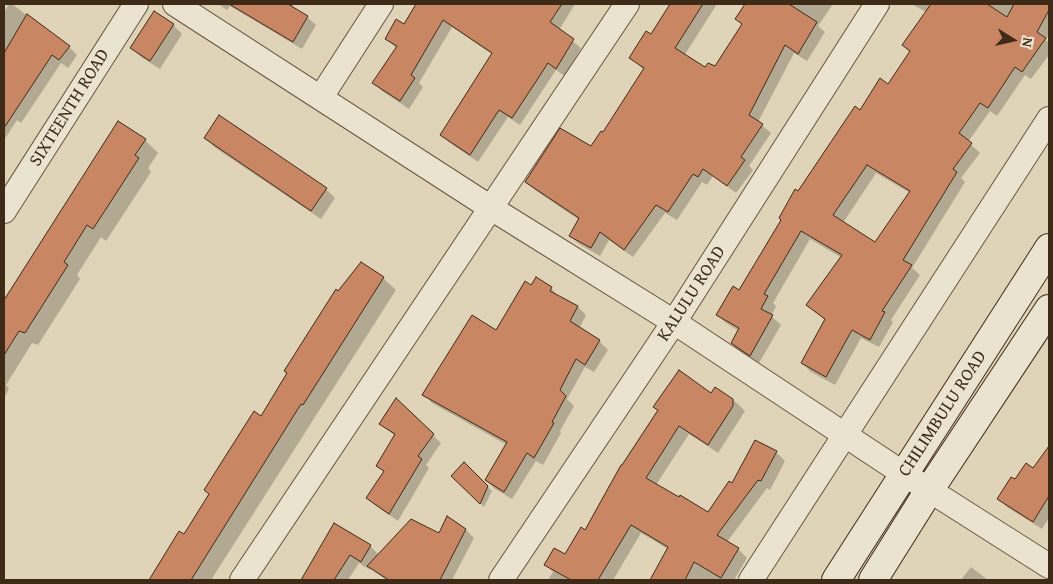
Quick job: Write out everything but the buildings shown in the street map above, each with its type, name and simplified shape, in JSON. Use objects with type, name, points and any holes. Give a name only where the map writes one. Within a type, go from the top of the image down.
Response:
[{"type":"main road","name":"CHILIMBULU ROAD","points":[[836,580],[1049,248]]},
{"type":"main road","name":"CHILIMBULU ROAD","points":[[872,580],[1049,309]]},
{"type":"street","name":"SIXTEENTH ROAD","points":[[4,211],[136,4]]},
{"type":"street","points":[[175,4],[491,208],[674,322],[904,474],[1049,566]]},
{"type":"street","points":[[321,97],[381,4]]},
{"type":"street","points":[[242,580],[627,4]]},
{"type":"street","name":"KALULU ROAD","points":[[501,580],[674,322],[877,4]]},
{"type":"street","points":[[751,580],[1049,119]]}]
